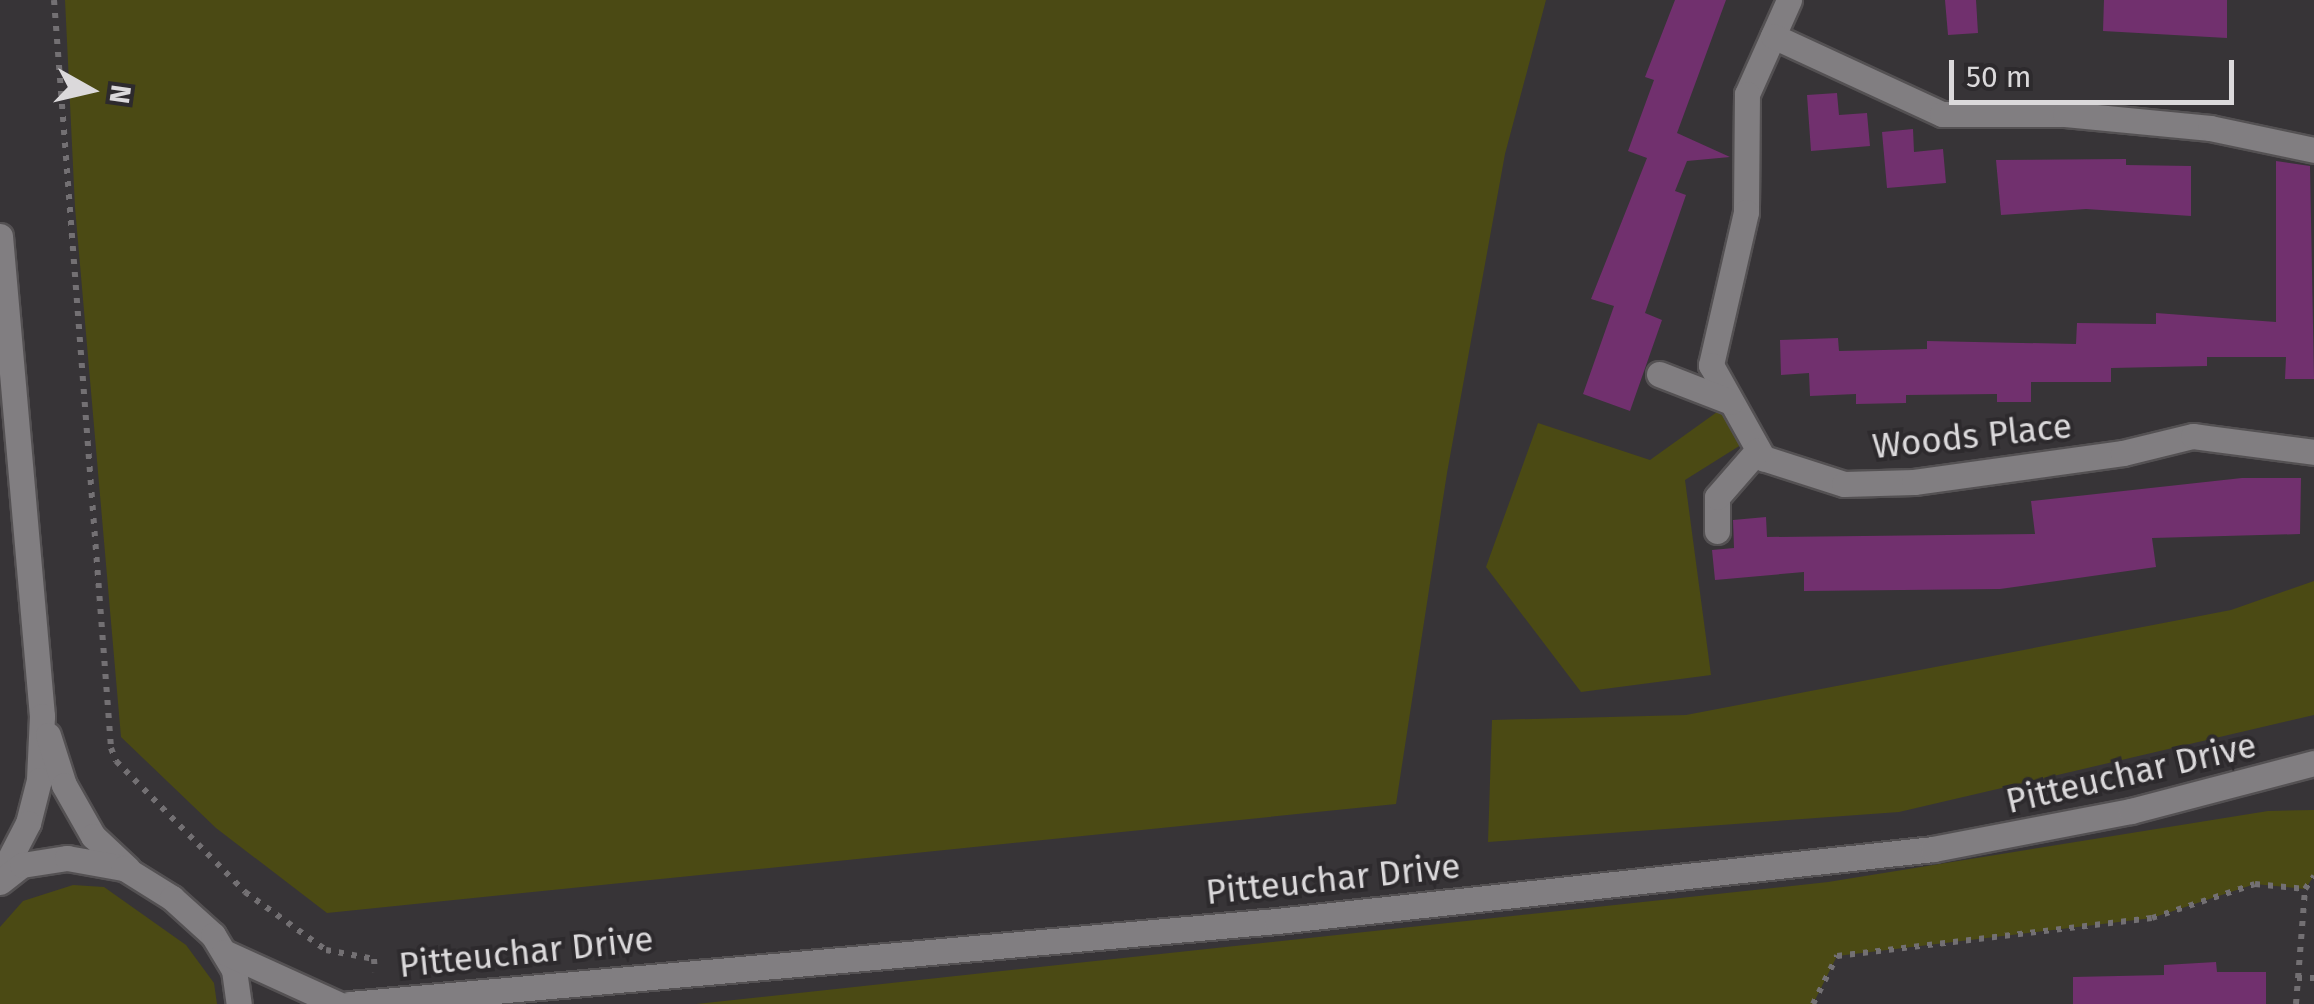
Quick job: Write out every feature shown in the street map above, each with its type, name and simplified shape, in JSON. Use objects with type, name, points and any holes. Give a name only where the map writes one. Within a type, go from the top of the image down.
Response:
[{"type":"street","points":[[1717,530],[1717,497],[1758,450],[1711,365],[1746,212],[1746,94],[1789,0]]},
{"type":"street","points":[[1772,36],[1942,114],[2065,114],[2210,128],[2314,150]]},
{"type":"street","points":[[0,236],[42,716],[39,780],[28,823],[0,880]]},
{"type":"street","points":[[1659,374],[1732,402]]},
{"type":"street","name":"Woods Place","points":[[1758,450],[1762,458],[1844,484],[1914,482],[2123,453],[2192,436],[2314,452]]},
{"type":"street","points":[[42,716],[64,785],[93,836],[132,873],[172,898],[224,952],[234,970],[238,1004]]},
{"type":"street","name":"Pitteuchar Drive","points":[[350,1004],[1277,921],[1933,849],[2131,812],[2314,764]]},
{"type":"street","points":[[0,880],[22,865],[67,858],[132,873]]},
{"type":"street","points":[[224,952],[338,1004]]},
{"type":"path","points":[[54,0],[111,748],[116,762],[246,892],[326,950],[374,959]]},
{"type":"path","points":[[2296,1004],[2305,889],[2314,876]]},
{"type":"path","points":[[1813,1004],[1837,956],[2152,918],[2255,884],[2305,889]]},
{"type":"path","points":[[2297,978],[2314,978]]},
{"type":"shaded area","points":[[65,0],[1546,0],[1505,154],[1447,473],[1396,804],[327,913],[216,828],[121,737],[75,207]]},
{"type":"shaded area","points":[[1731,402],[1752,438],[1685,480],[1711,675],[1581,692],[1486,567],[1538,423],[1650,460]]},
{"type":"shaded area","points":[[2314,581],[2314,715],[1899,812],[1488,842],[1492,720],[1686,715],[2231,610]]},
{"type":"shaded area","points":[[2314,810],[2314,876],[2305,889],[2255,884],[2152,918],[1837,956],[1813,1004],[696,1004],[1828,882],[2268,811]]},
{"type":"shaded area","points":[[73,885],[104,887],[186,945],[214,983],[217,1004],[0,1004],[0,927],[23,901]]},
{"type":"building","points":[[1675,0],[1726,0],[1677,133],[1730,157],[1687,161],[1675,191],[1686,195],[1645,313],[1662,320],[1630,411],[1583,394],[1614,306],[1591,299],[1647,158],[1628,151],[1654,80],[1645,77]]},
{"type":"building","points":[[1945,0],[1976,0],[1978,33],[1948,35]]},
{"type":"building","points":[[2104,0],[2227,0],[2227,38],[2103,31]]},
{"type":"building","points":[[1837,93],[1839,115],[1867,113],[1870,146],[1811,151],[1807,95]]},
{"type":"building","points":[[1913,129],[1914,152],[1943,149],[1946,183],[1887,188],[1882,132]]},
{"type":"building","points":[[2126,159],[2126,165],[2191,166],[2191,216],[2086,209],[2001,215],[1996,160]]},
{"type":"building","points":[[2276,161],[2310,166],[2314,379],[2285,379],[2286,357],[2207,357],[2207,366],[2111,368],[2111,382],[2031,382],[2031,402],[1997,402],[1997,394],[1906,395],[1906,403],[1856,404],[1856,394],[1810,396],[1809,373],[1781,375],[1780,340],[1838,338],[1839,351],[1927,349],[1927,341],[2076,344],[2077,323],[2156,324],[2156,313],[2276,322]]},
{"type":"building","points":[[2242,478],[2301,478],[2300,534],[2152,538],[2156,567],[2000,589],[1804,591],[1804,572],[1715,580],[1712,550],[1734,548],[1733,520],[1766,517],[1767,537],[2035,534],[2031,501]]},
{"type":"building","points":[[2216,962],[2217,972],[2266,972],[2266,1004],[2073,1004],[2073,977],[2164,975],[2164,965]]}]
